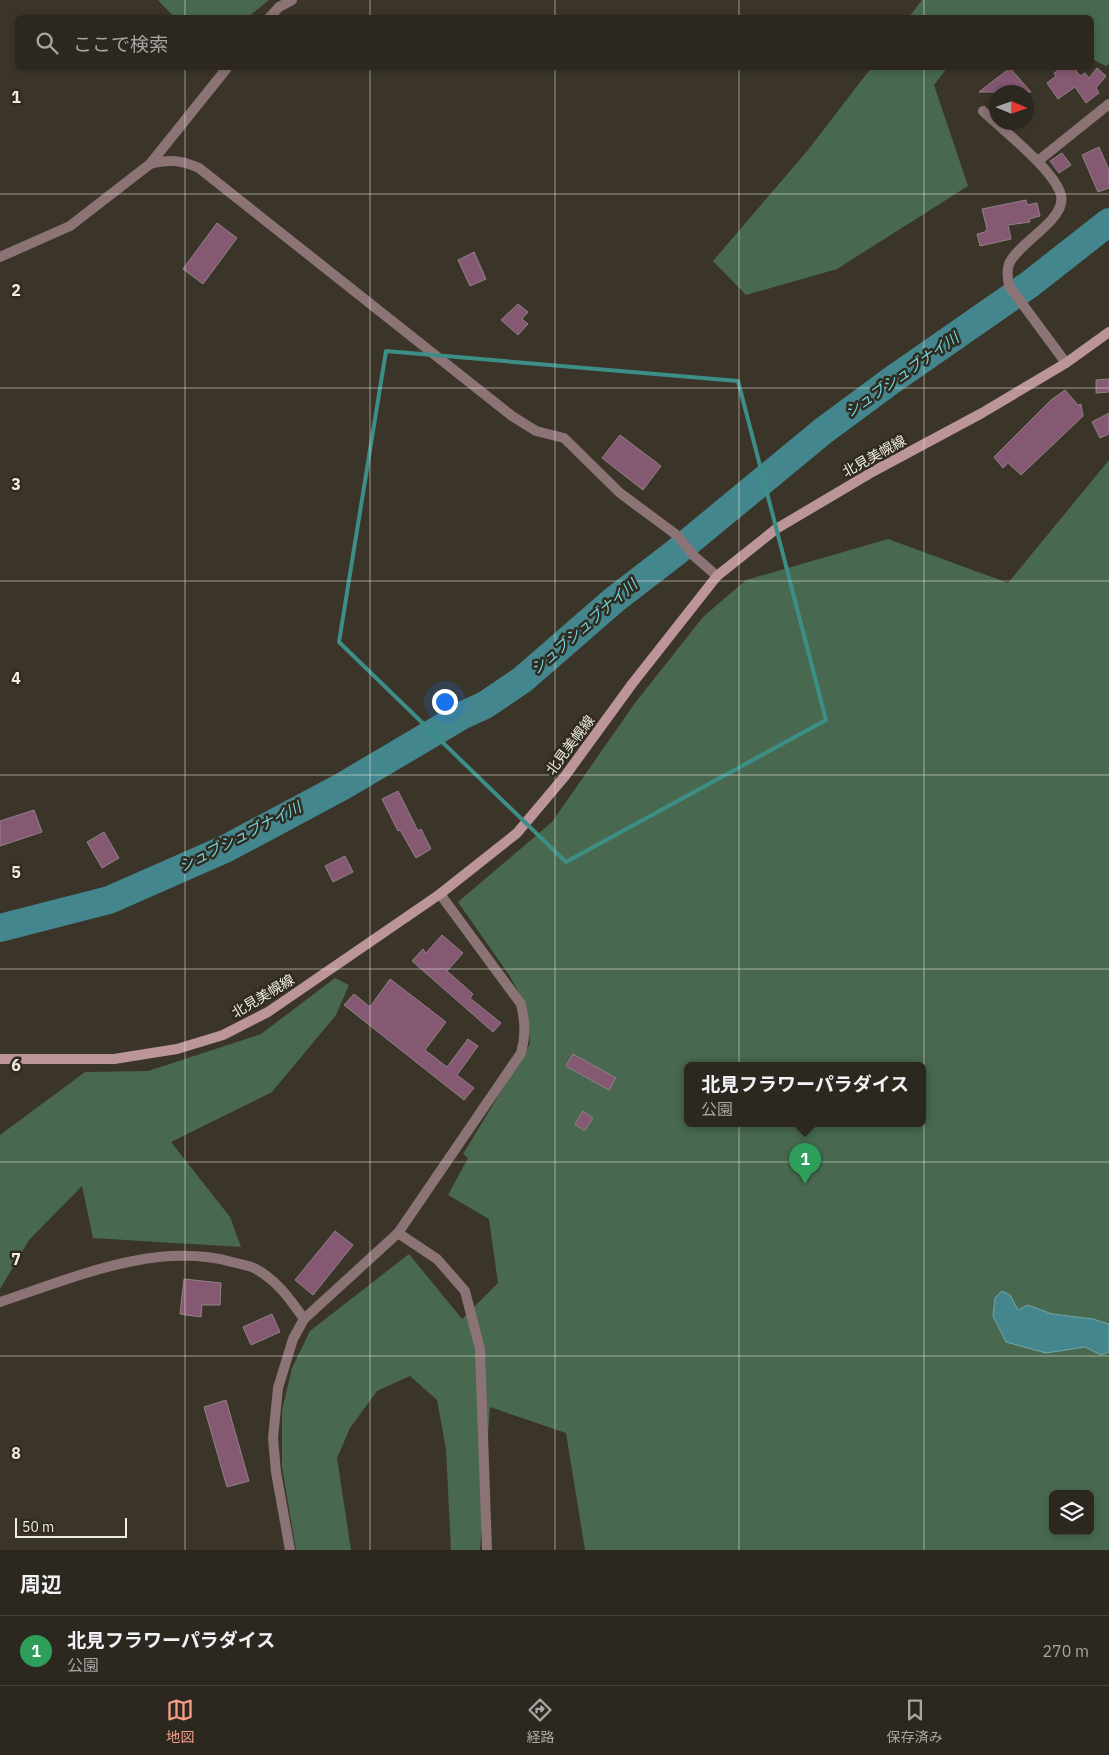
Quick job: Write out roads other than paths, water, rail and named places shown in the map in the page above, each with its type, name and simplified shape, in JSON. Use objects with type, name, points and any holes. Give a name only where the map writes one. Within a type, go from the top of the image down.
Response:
[{"type":"main road","name":"北見美幌線","points":[[0,1059],[114,1059],[177,1049],[223,1034],[268,1012],[440,894],[517,833],[565,776],[632,684],[717,576],[776,529],[874,471],[982,413],[1066,363],[1109,332]]},
{"type":"street","points":[[272,15],[279,7],[292,0]]},
{"type":"street","points":[[0,257],[70,226],[150,164],[225,70]]},
{"type":"street","points":[[1038,161],[1109,104]]},
{"type":"street","points":[[983,112],[1038,161],[1060,191],[1062,202],[1057,214],[1010,262],[1007,274],[1010,286],[1022,305],[1066,363]]},
{"type":"street","points":[[150,164],[168,160],[184,161],[199,168],[512,416],[536,431],[564,438],[620,493],[678,536],[693,555],[717,576]]},
{"type":"street","points":[[290,1550],[276,1472],[273,1438],[278,1388],[293,1339],[304,1318],[398,1233],[521,1053],[525,1040],[525,1024],[521,1004],[440,894]]},
{"type":"street","points":[[398,1233],[437,1259],[465,1291],[480,1349],[487,1550]]},
{"type":"street","points":[[0,1302],[104,1268],[140,1260],[207,1256],[253,1268],[281,1287],[304,1318]]},
{"type":"water","points":[[1002,1291],[1010,1295],[1018,1310],[1028,1305],[1052,1314],[1093,1319],[1109,1324],[1109,1352],[1101,1355],[1085,1347],[1046,1353],[1006,1342],[993,1316],[995,1298]]},
{"type":"waterway","name":"シュブシュブナイ川","points":[[0,928],[109,900],[225,849],[343,786],[463,715],[485,705],[522,680],[614,600],[675,553],[823,431],[892,380],[1030,284],[1109,222]]},
{"type":"place","name":"北見フラワーパラダイス","points":[[805,1184]]}]
